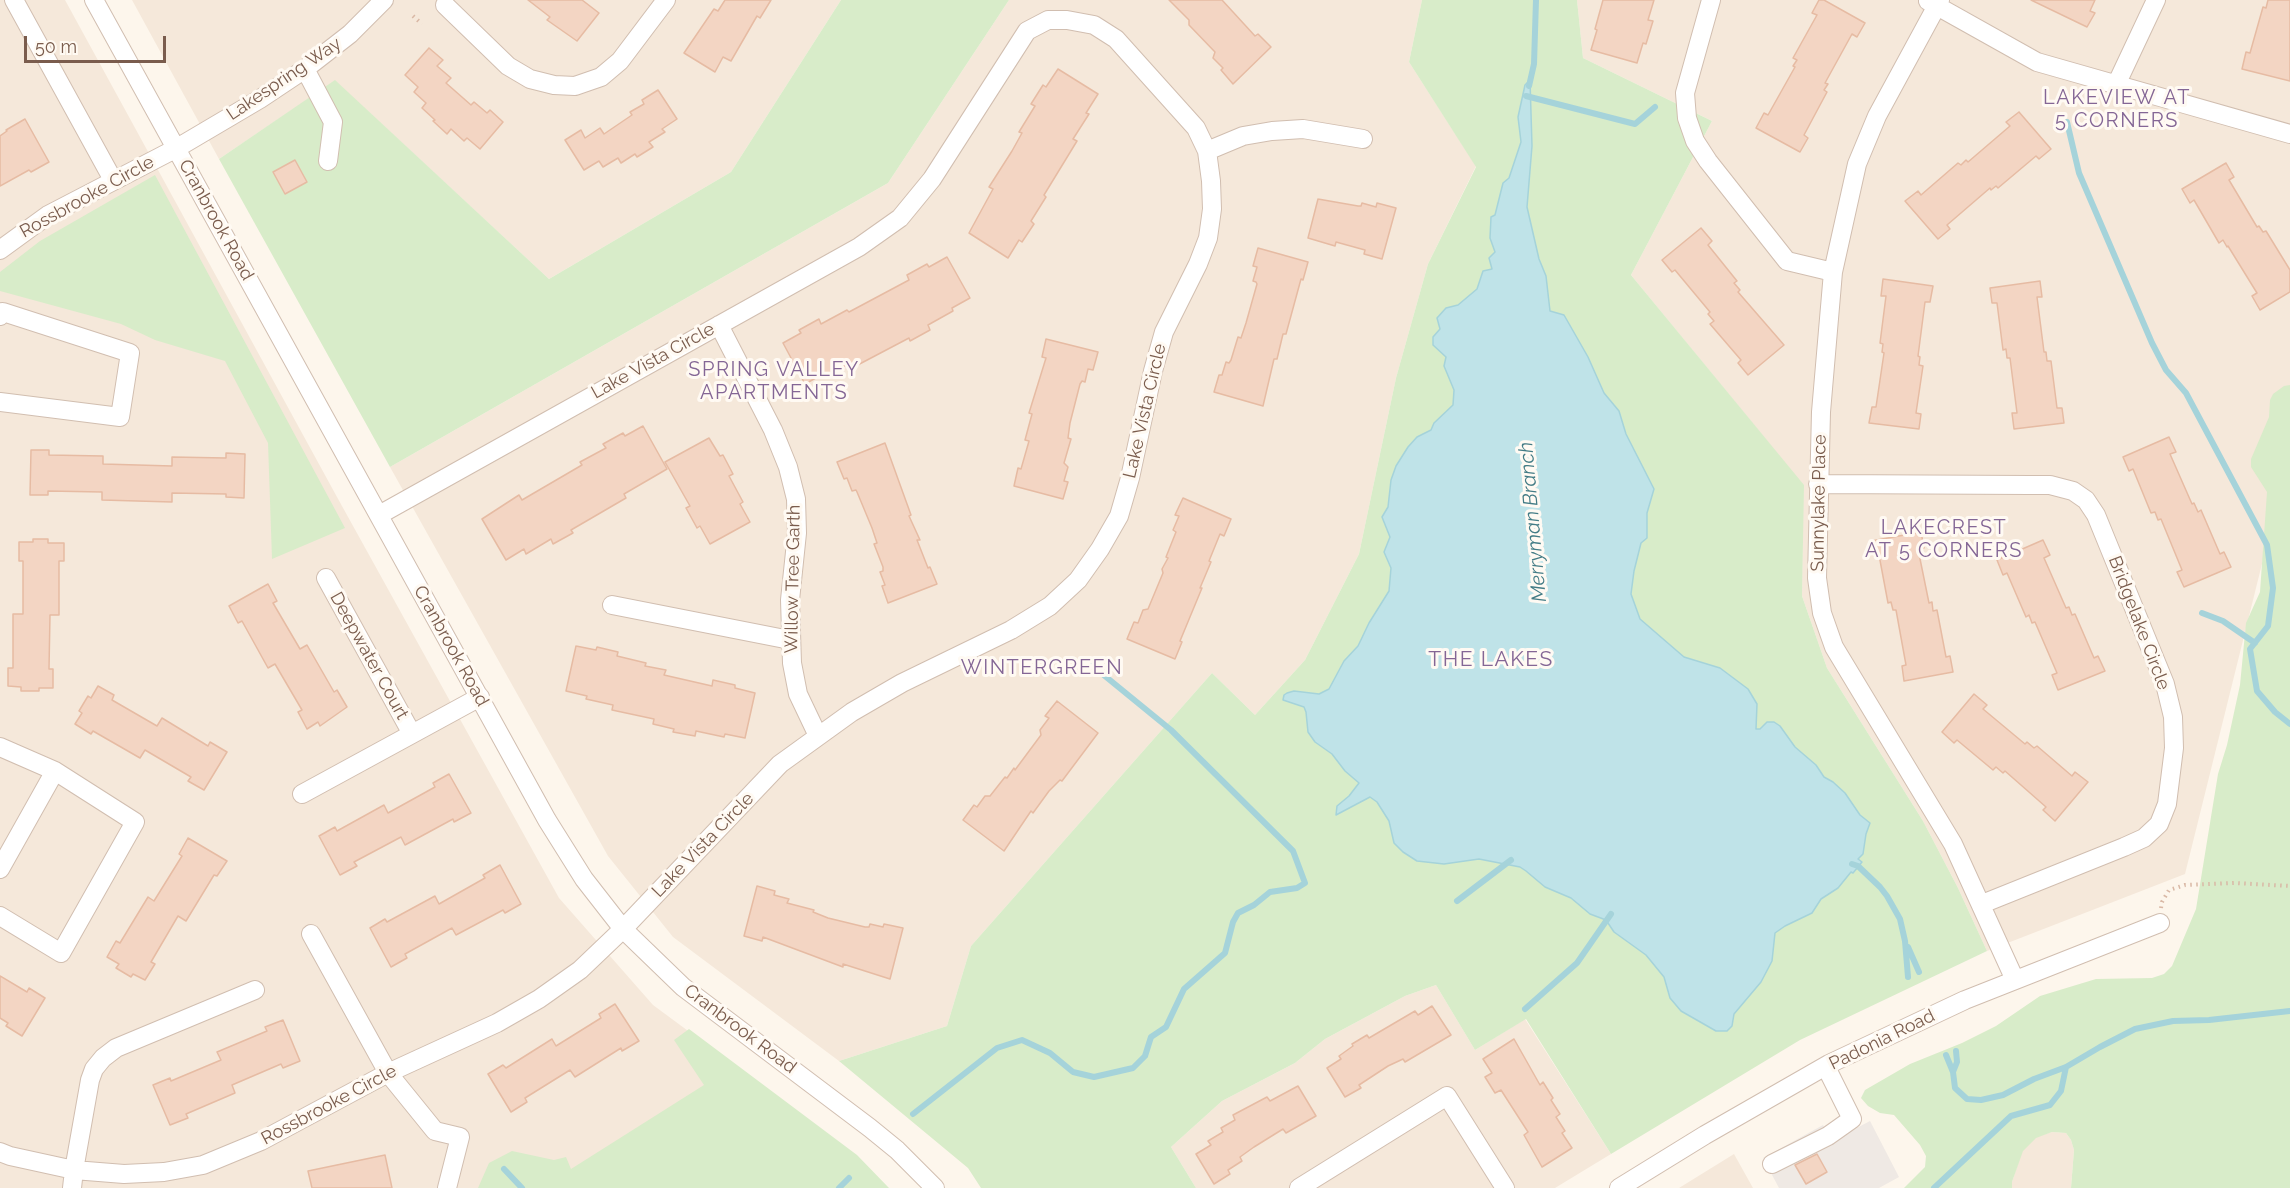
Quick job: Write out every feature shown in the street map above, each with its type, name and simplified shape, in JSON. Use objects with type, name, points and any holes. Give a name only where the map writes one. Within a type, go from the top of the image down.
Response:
[{"type":"street","points":[[14,0],[113,180]]},
{"type":"street","name":"Cranbrook Road","points":[[94,0],[566,852],[603,906],[623,929],[683,987],[870,1128],[897,1150],[935,1188]]},
{"type":"street","name":"Lakespring Way","points":[[177,148],[260,99],[305,69],[350,34],[384,0]]},
{"type":"street","points":[[445,5],[508,66],[530,79],[554,85],[575,86],[601,77],[620,61],[666,0]]},
{"type":"street","points":[[1712,0],[1685,93],[1687,118],[1695,141],[1708,161],[1787,261],[1833,272]]},
{"type":"street","points":[[2116,85],[2156,0]]},
{"type":"street","points":[[1934,2],[2037,62],[2290,134]]},
{"type":"street","name":"Sunnylake Place","points":[[1934,2],[1877,116],[1857,164],[1833,272],[1821,412],[1817,578],[1822,613],[1834,647],[1947,834],[1982,904],[2015,980]]},
{"type":"street","name":"Lake Vista Circle","points":[[379,514],[859,248],[900,218],[932,179],[1027,31],[1048,20],[1067,20],[1094,25],[1116,39],[1196,128],[1207,151],[1211,181],[1212,209],[1208,238],[1198,264],[1164,332],[1119,516],[1100,549],[1078,580],[1050,606],[1011,630],[902,684],[852,712],[780,764],[623,929]]},
{"type":"street","points":[[305,69],[333,122],[328,161]]},
{"type":"street","points":[[1207,151],[1243,136],[1272,131],[1303,129],[1363,139]]},
{"type":"street","name":"Rossbrooke Circle","points":[[0,250],[48,215],[177,148]]},
{"type":"street","points":[[0,316],[3,312],[130,353],[120,417],[0,402]]},
{"type":"street","name":"Willow Tree Garth","points":[[719,325],[788,467],[793,488],[797,533],[790,600],[792,663],[798,694],[818,736]]},
{"type":"street","name":"Bridgelake Circle","points":[[1818,484],[2031,484],[2050,485],[2073,491],[2085,500],[2096,515],[2165,684],[2172,717],[2174,748],[2167,804],[2159,824],[2144,838],[1982,904]]},
{"type":"street","name":"Deepwater Court","points":[[326,578],[412,734]]},
{"type":"street","points":[[612,605],[790,640]]},
{"type":"street","name":"Deepwater Court","points":[[302,794],[480,697]]},
{"type":"street","points":[[0,747],[55,771],[135,822],[61,953],[0,915]]},
{"type":"street","points":[[0,869],[55,771]]},
{"type":"street","name":"Padonia Road","points":[[1619,1188],[1705,1135],[1826,1066],[1935,1014],[2160,923]]},
{"type":"street","name":"Rossbrooke Circle","points":[[0,1152],[73,1179],[164,1172],[203,1165],[261,1141],[388,1073],[497,1023],[539,999],[580,970],[623,929]]},
{"type":"street","points":[[311,934],[388,1073],[435,1131],[460,1137],[447,1188]]},
{"type":"street","points":[[73,1179],[90,1080],[94,1069],[103,1058],[116,1048],[255,990]]},
{"type":"street","points":[[1773,1164],[1828,1136],[1852,1119],[1826,1066]]},
{"type":"street","points":[[1299,1188],[1447,1096],[1505,1188]]},
{"type":"path","points":[[413,16],[422,24]]},
{"type":"path","points":[[2160,923],[2162,902],[2165,896],[2169,890],[2185,885],[2235,883],[2290,886]]},
{"type":"shaded area","points":[[0,0],[65,0],[559,898],[653,1005],[852,1152],[816,1188],[0,1188]]},
{"type":"shaded area","points":[[132,0],[841,0],[731,172],[549,279],[335,81],[219,159]]},
{"type":"shaded area","name":"WINTERGREEN","points":[[1009,0],[1422,0],[1409,62],[1476,166],[1428,264],[1396,378],[1359,554],[1305,660],[1255,715],[1212,673],[971,946],[947,1026],[839,1061],[673,937],[608,856],[390,467],[888,183]]},
{"type":"shaded area","points":[[1577,0],[2290,0],[2290,451],[2185,874],[1987,951],[1958,888],[1923,821],[1827,668],[1802,596],[1803,485],[1631,275],[1712,121],[1583,58]]},
{"type":"shaded area","points":[[1436,985],[1475,1050],[1525,1019],[1611,1154],[1555,1188],[1196,1188],[1171,1147],[1222,1101],[1295,1063],[1325,1039],[1405,996]]},
{"type":"shaded area","points":[[1870,1121],[1899,1177],[1879,1188],[1779,1188],[1763,1158],[1823,1125],[1832,1141]]},
{"type":"shaded area","points":[[2052,1132],[2066,1133],[2071,1140],[2074,1150],[2071,1188],[2012,1188],[2022,1151],[2036,1137]]},
{"type":"shaded area","points":[[1734,1154],[1753,1188],[1679,1188]]},
{"type":"green space","points":[[841,0],[1009,0],[888,183],[390,467],[219,159],[335,80],[549,279],[731,172]]},
{"type":"green space","points":[[1422,0],[1577,0],[1583,58],[1712,121],[1631,275],[1804,485],[1802,596],[1827,668],[1923,821],[1958,888],[1987,951],[1800,1040],[1611,1154],[1526,1019],[1475,1050],[1436,985],[1405,996],[1325,1039],[1295,1063],[1222,1101],[1171,1147],[1196,1188],[981,1188],[968,1168],[839,1061],[947,1026],[971,946],[1212,673],[1255,715],[1305,660],[1359,554],[1396,378],[1428,264],[1476,167],[1409,62]]},
{"type":"green space","points":[[155,175],[345,528],[272,559],[268,443],[225,361],[155,340],[121,324],[0,291],[0,272],[40,241]]},
{"type":"green space","points":[[2290,385],[2290,1188],[2071,1188],[2074,1150],[2071,1140],[2066,1133],[2052,1132],[2036,1138],[2023,1151],[2012,1188],[1904,1188],[1925,1167],[1926,1156],[1920,1145],[1894,1115],[1880,1113],[1868,1106],[1861,1098],[1865,1090],[1910,1064],[1962,1043],[1996,1026],[2040,996],[2096,979],[2152,978],[2164,974],[2172,966],[2196,909],[2218,774],[2240,685],[2246,623],[2260,592],[2267,492],[2251,467],[2251,459],[2269,417],[2270,400],[2273,394],[2284,386]]},
{"type":"green space","points":[[689,1029],[857,1155],[889,1188],[478,1188],[489,1163],[512,1151],[554,1160],[566,1157],[571,1169],[704,1085],[674,1040]]},
{"type":"water","points":[[1530,80],[1532,146],[1527,207],[1539,259],[1546,276],[1550,311],[1564,315],[1588,357],[1604,393],[1619,411],[1626,434],[1654,489],[1647,513],[1647,538],[1641,543],[1631,594],[1640,619],[1684,657],[1720,668],[1748,689],[1757,704],[1756,729],[1760,729],[1767,722],[1774,722],[1780,726],[1795,747],[1816,765],[1824,777],[1845,793],[1860,815],[1870,823],[1863,854],[1858,859],[1862,862],[1853,873],[1851,872],[1838,888],[1821,899],[1812,913],[1775,933],[1772,961],[1761,982],[1734,1014],[1732,1026],[1727,1031],[1716,1031],[1681,1011],[1670,998],[1664,977],[1646,955],[1614,932],[1606,920],[1590,914],[1571,898],[1545,887],[1520,867],[1479,859],[1444,864],[1417,861],[1394,843],[1389,821],[1377,802],[1370,797],[1336,815],[1337,806],[1359,783],[1345,771],[1332,754],[1315,742],[1308,732],[1304,707],[1283,700],[1284,695],[1294,691],[1319,694],[1329,689],[1344,661],[1358,646],[1389,591],[1391,568],[1384,552],[1390,537],[1382,517],[1388,507],[1391,480],[1396,466],[1408,447],[1417,437],[1431,430],[1434,423],[1453,405],[1454,390],[1444,366],[1446,357],[1433,345],[1433,337],[1440,329],[1437,318],[1446,308],[1458,305],[1477,289],[1483,271],[1492,269],[1489,258],[1495,252],[1490,238],[1491,217],[1495,215],[1503,183],[1509,178],[1521,142],[1518,117],[1525,85]]},
{"type":"building","points":[[528,0],[582,0],[599,13],[577,41],[547,20],[550,17]]},
{"type":"building","points":[[725,0],[771,0],[760,18],[757,16],[731,61],[723,57],[715,72],[684,53],[714,9],[718,11]]},
{"type":"building","points":[[1169,0],[1222,0],[1255,36],[1258,34],[1271,47],[1233,84],[1221,70],[1223,68],[1213,58],[1215,52]]},
{"type":"building","points":[[1603,0],[1654,0],[1648,20],[1653,21],[1637,63],[1591,50]]},
{"type":"building","points":[[1819,0],[1824,0],[1865,23],[1857,37],[1852,34],[1825,83],[1828,84],[1824,90],[1827,92],[1804,135],[1808,138],[1800,152],[1756,128],[1764,113],[1768,115],[1795,67],[1793,66],[1797,60],[1793,58],[1817,15],[1812,13]]},
{"type":"building","points":[[2031,0],[2095,0],[2090,11],[2095,13],[2087,27]]},
{"type":"building","points":[[2268,0],[2290,0],[2290,81],[2242,69],[2246,52],[2250,53],[2263,7],[2266,8]]},
{"type":"building","points":[[429,48],[443,60],[437,66],[451,78],[446,83],[471,105],[474,102],[487,113],[490,110],[503,122],[480,149],[467,138],[464,141],[451,129],[447,134],[433,121],[435,120],[422,108],[426,103],[414,92],[418,87],[405,75]]},
{"type":"building","points":[[1058,69],[1098,94],[1086,113],[1089,114],[1073,139],[1077,141],[1031,221],[1034,224],[1022,242],[1019,240],[1008,258],[969,233],[993,189],[989,187],[1012,151],[1022,133],[1019,132],[1035,106],[1031,104],[1043,85],[1046,87]]},
{"type":"building","points":[[658,90],[677,119],[662,129],[665,132],[649,142],[653,147],[621,163],[618,158],[603,167],[599,161],[584,170],[565,140],[581,130],[585,138],[600,128],[604,134],[632,115],[630,112],[644,104],[642,100]]},
{"type":"building","points":[[2019,112],[2051,149],[2039,159],[2036,156],[1998,188],[1996,186],[1991,190],[1990,188],[1947,225],[1950,229],[1938,239],[1905,201],[1918,191],[1921,195],[1958,163],[1961,165],[1966,160],[1968,162],[2010,126],[2006,122]]},
{"type":"building","points":[[25,119],[49,162],[0,186],[0,136]]},
{"type":"building","points":[[295,160],[307,182],[285,194],[273,172]]},
{"type":"building","points":[[2226,163],[2234,177],[2229,180],[2257,227],[2259,226],[2263,232],[2266,231],[2290,270],[2290,292],[2260,310],[2252,296],[2257,293],[2228,246],[2223,240],[2219,243],[2194,200],[2190,203],[2182,189]]},
{"type":"building","points":[[1318,199],[1358,206],[1362,203],[1376,207],[1377,203],[1396,208],[1382,259],[1364,254],[1365,250],[1336,242],[1335,246],[1308,238]]},
{"type":"building","points":[[1701,228],[1712,241],[1708,245],[1737,281],[1734,283],[1740,290],[1738,292],[1784,345],[1748,375],[1738,363],[1741,360],[1710,324],[1714,321],[1708,314],[1710,312],[1675,270],[1672,272],[1662,260]]},
{"type":"building","points":[[1258,248],[1308,262],[1286,334],[1283,334],[1277,359],[1274,359],[1263,406],[1214,392],[1219,375],[1222,375],[1226,362],[1229,363],[1231,360],[1238,337],[1241,338],[1246,323],[1257,284],[1253,281],[1257,267],[1253,266]]},
{"type":"building","points":[[947,257],[970,298],[928,325],[930,330],[910,341],[909,338],[852,368],[850,363],[825,377],[823,374],[805,384],[783,343],[801,333],[799,330],[819,319],[821,324],[847,310],[849,312],[909,280],[907,275],[927,264],[929,267]]},
{"type":"building","points":[[1883,279],[1933,286],[1930,302],[1925,302],[1918,356],[1920,357],[1919,365],[1923,366],[1916,413],[1921,414],[1919,429],[1869,423],[1872,407],[1876,407],[1884,353],[1882,352],[1883,344],[1880,343],[1886,296],[1881,296]]},
{"type":"building","points":[[2040,281],[2042,297],[2037,297],[2044,352],[2046,352],[2047,361],[2051,361],[2057,408],[2062,408],[2064,423],[2014,429],[2012,413],[2017,413],[2010,358],[2007,358],[2006,349],[2003,350],[1997,303],[1992,303],[1990,288]]},
{"type":"building","points":[[1046,339],[1098,352],[1093,370],[1088,369],[1085,382],[1082,381],[1080,384],[1070,423],[1068,438],[1071,439],[1064,463],[1068,467],[1064,481],[1068,482],[1063,499],[1014,486],[1018,468],[1021,469],[1029,441],[1025,440],[1032,414],[1029,413],[1046,358],[1042,357]]},
{"type":"building","points":[[643,426],[667,469],[624,494],[626,498],[571,530],[573,533],[553,544],[551,539],[526,554],[524,549],[506,560],[482,519],[519,495],[522,500],[582,465],[580,462],[606,448],[603,444],[623,433],[625,436]]},
{"type":"building","points":[[2169,437],[2176,452],[2170,454],[2192,504],[2194,503],[2198,512],[2201,510],[2220,554],[2224,552],[2231,567],[2184,587],[2177,572],[2182,570],[2161,519],[2158,520],[2155,512],[2151,513],[2133,469],[2129,471],[2123,457]]},
{"type":"building","points":[[709,438],[720,456],[723,455],[733,474],[729,476],[743,502],[740,504],[750,522],[710,544],[700,526],[697,528],[686,508],[690,506],[665,462]]},
{"type":"building","points":[[885,443],[911,515],[909,516],[920,540],[917,540],[937,584],[888,603],[880,572],[883,571],[883,567],[874,544],[877,543],[872,528],[856,490],[852,491],[837,462]]},
{"type":"building","points":[[31,450],[49,450],[49,455],[103,456],[103,464],[172,466],[172,457],[226,458],[226,453],[245,454],[244,498],[226,497],[226,494],[172,493],[172,502],[102,500],[102,492],[48,491],[48,495],[30,495]]},
{"type":"building","points":[[1183,498],[1231,519],[1224,536],[1220,534],[1209,561],[1211,562],[1200,588],[1202,588],[1175,659],[1127,639],[1134,622],[1138,623],[1143,610],[1148,609],[1163,573],[1162,569],[1176,532],[1173,530],[1179,516],[1175,515]]},
{"type":"building","points":[[1921,532],[1924,548],[1918,549],[1929,603],[1932,602],[1933,611],[1937,610],[1946,657],[1950,656],[1953,672],[1904,681],[1902,666],[1906,665],[1896,610],[1893,610],[1891,602],[1888,603],[1879,555],[1874,556],[1871,541]]},
{"type":"building","points":[[33,539],[48,539],[48,543],[64,543],[64,561],[59,561],[59,615],[50,615],[49,669],[53,669],[53,688],[21,691],[21,687],[8,686],[8,668],[13,668],[13,614],[23,614],[23,561],[19,561],[19,542],[33,542]]},
{"type":"building","points":[[2043,540],[2050,555],[2044,558],[2066,608],[2069,607],[2072,615],[2075,614],[2094,658],[2098,656],[2105,671],[2058,690],[2052,675],[2057,673],[2035,622],[2032,623],[2029,615],[2026,617],[2007,573],[2003,575],[1997,560]]},
{"type":"building","points":[[268,584],[277,601],[273,603],[300,649],[307,645],[334,692],[337,690],[347,707],[320,726],[318,722],[307,729],[298,712],[302,710],[275,664],[268,668],[242,621],[238,623],[229,606]]},
{"type":"building","points":[[576,646],[596,650],[597,647],[618,652],[617,656],[646,663],[645,666],[666,670],[664,675],[712,686],[713,680],[755,693],[745,738],[725,734],[724,737],[696,731],[695,736],[673,732],[674,729],[653,724],[654,719],[612,710],[613,705],[586,699],[587,696],[566,691]]},
{"type":"building","points":[[98,686],[114,695],[112,700],[157,726],[162,718],[208,746],[210,742],[227,752],[204,790],[188,781],[191,777],[145,750],[140,758],[93,731],[91,734],[75,724],[82,713],[79,711],[88,696],[91,698]]},
{"type":"building","points":[[1974,694],[1987,705],[1983,709],[2025,744],[2027,742],[2034,748],[2037,746],[2072,776],[2075,772],[2088,782],[2055,821],[2043,810],[2046,807],[2005,771],[2003,773],[1996,767],[1993,770],[1957,740],[1954,743],[1942,732]]},
{"type":"building","points":[[1057,701],[1098,733],[1062,781],[1060,780],[1049,791],[1033,813],[1031,811],[1004,851],[963,820],[974,805],[977,807],[985,796],[990,796],[1005,777],[1007,778],[1014,768],[1015,770],[1041,735],[1040,730],[1049,718],[1045,716]]},
{"type":"building","points":[[449,774],[471,813],[454,822],[453,819],[405,845],[401,837],[354,862],[357,866],[340,875],[319,836],[335,827],[337,831],[384,805],[388,813],[435,787],[433,783]]},
{"type":"building","points":[[188,838],[227,861],[217,876],[214,875],[186,921],[178,916],[151,962],[155,964],[145,980],[133,974],[131,977],[116,968],[119,964],[107,957],[116,941],[120,943],[148,897],[154,901],[182,856],[179,854]]},
{"type":"building","points":[[500,865],[521,904],[505,913],[503,910],[456,935],[452,928],[405,954],[407,958],[391,967],[370,928],[385,919],[387,922],[435,896],[439,904],[485,878],[483,875]]},
{"type":"building","points":[[757,886],[775,891],[774,895],[789,899],[787,903],[814,910],[813,912],[828,918],[865,927],[869,927],[870,924],[883,927],[884,924],[903,928],[890,979],[843,964],[843,967],[763,937],[762,941],[744,936]]},
{"type":"building","points":[[0,976],[27,992],[29,988],[45,998],[22,1036],[6,1026],[8,1023],[0,1018]]},
{"type":"building","points":[[615,1004],[639,1041],[622,1051],[621,1048],[575,1077],[570,1070],[525,1098],[527,1102],[511,1112],[488,1074],[503,1065],[506,1068],[552,1039],[556,1046],[601,1018],[599,1014]]},
{"type":"building","points":[[1432,1006],[1451,1035],[1405,1062],[1403,1059],[1388,1066],[1359,1085],[1361,1088],[1345,1097],[1327,1068],[1341,1059],[1339,1056],[1353,1046],[1352,1044],[1367,1035],[1369,1038],[1415,1011],[1418,1015]]},
{"type":"building","points":[[283,1020],[300,1061],[283,1068],[281,1064],[232,1085],[235,1093],[186,1114],[188,1118],[170,1125],[153,1085],[170,1078],[171,1081],[221,1060],[217,1052],[267,1031],[265,1027]]},
{"type":"building","points":[[1514,1039],[1540,1085],[1543,1082],[1553,1098],[1551,1100],[1560,1114],[1556,1117],[1565,1131],[1562,1133],[1572,1148],[1542,1167],[1524,1135],[1528,1132],[1501,1090],[1495,1093],[1485,1077],[1492,1073],[1483,1059]]},
{"type":"building","points":[[1298,1086],[1316,1116],[1286,1133],[1283,1129],[1254,1147],[1240,1157],[1242,1161],[1228,1170],[1230,1174],[1214,1184],[1196,1154],[1211,1145],[1208,1141],[1223,1132],[1221,1128],[1235,1120],[1233,1115],[1267,1097],[1270,1101]]},
{"type":"building","points":[[1817,1154],[1827,1172],[1806,1184],[1795,1165]]},
{"type":"building","points":[[385,1155],[392,1188],[312,1188],[308,1171]]},
{"type":"waterway","name":"Merryman Branch","points":[[1529,86],[1534,64],[1536,0]]},
{"type":"waterway","points":[[1526,96],[1635,124],[1655,107]]},
{"type":"waterway","points":[[2067,122],[2079,173],[2152,343],[2166,370],[2186,393],[2267,545],[2273,588],[2268,626],[2250,649],[2257,691],[2275,712],[2290,724]]},
{"type":"waterway","points":[[2202,613],[2223,621],[2255,643]]},
{"type":"waterway","points":[[913,1114],[997,1048],[1022,1040],[1050,1053],[1073,1072],[1094,1077],[1133,1068],[1145,1056],[1151,1037],[1166,1027],[1184,989],[1225,953],[1233,922],[1238,913],[1254,905],[1270,892],[1297,888],[1305,883],[1293,851],[1171,730],[1089,663]]},
{"type":"waterway","points":[[1457,901],[1511,860]]},
{"type":"waterway","name":"Merryman Branch","points":[[1852,864],[1858,866],[1880,887],[1900,919],[1905,941],[1908,977]]},
{"type":"waterway","points":[[1525,1009],[1577,963],[1611,914]]},
{"type":"waterway","name":"Merryman Branch","points":[[1908,947],[1919,972]]},
{"type":"waterway","name":"Merryman Branch","points":[[1946,1055],[1953,1072],[1955,1088],[1967,1099],[1981,1100],[2003,1095],[2034,1079],[2066,1067],[2135,1029],[2173,1021],[2209,1020],[2290,1011]]},
{"type":"waterway","name":"Merryman Branch","points":[[1953,1072],[1957,1062],[1956,1051]]},
{"type":"waterway","points":[[1934,1188],[2011,1116],[2050,1105],[2061,1091],[2066,1067]]},
{"type":"waterway","points":[[504,1169],[522,1188]]},
{"type":"waterway","points":[[839,1188],[849,1178]]},
{"type":"district","name":"LAKEVIEW AT 5 CORNERS","points":[[2117,110]]},
{"type":"district","name":"SPRING VALLEY APARTMENTS","points":[[774,382]]},
{"type":"district","name":"LAKECREST AT 5 CORNERS","points":[[1944,540]]},
{"type":"district","name":"THE LAKES","points":[[1491,660]]},
{"type":"district","name":"WINTERGREEN","points":[[1042,668]]}]
